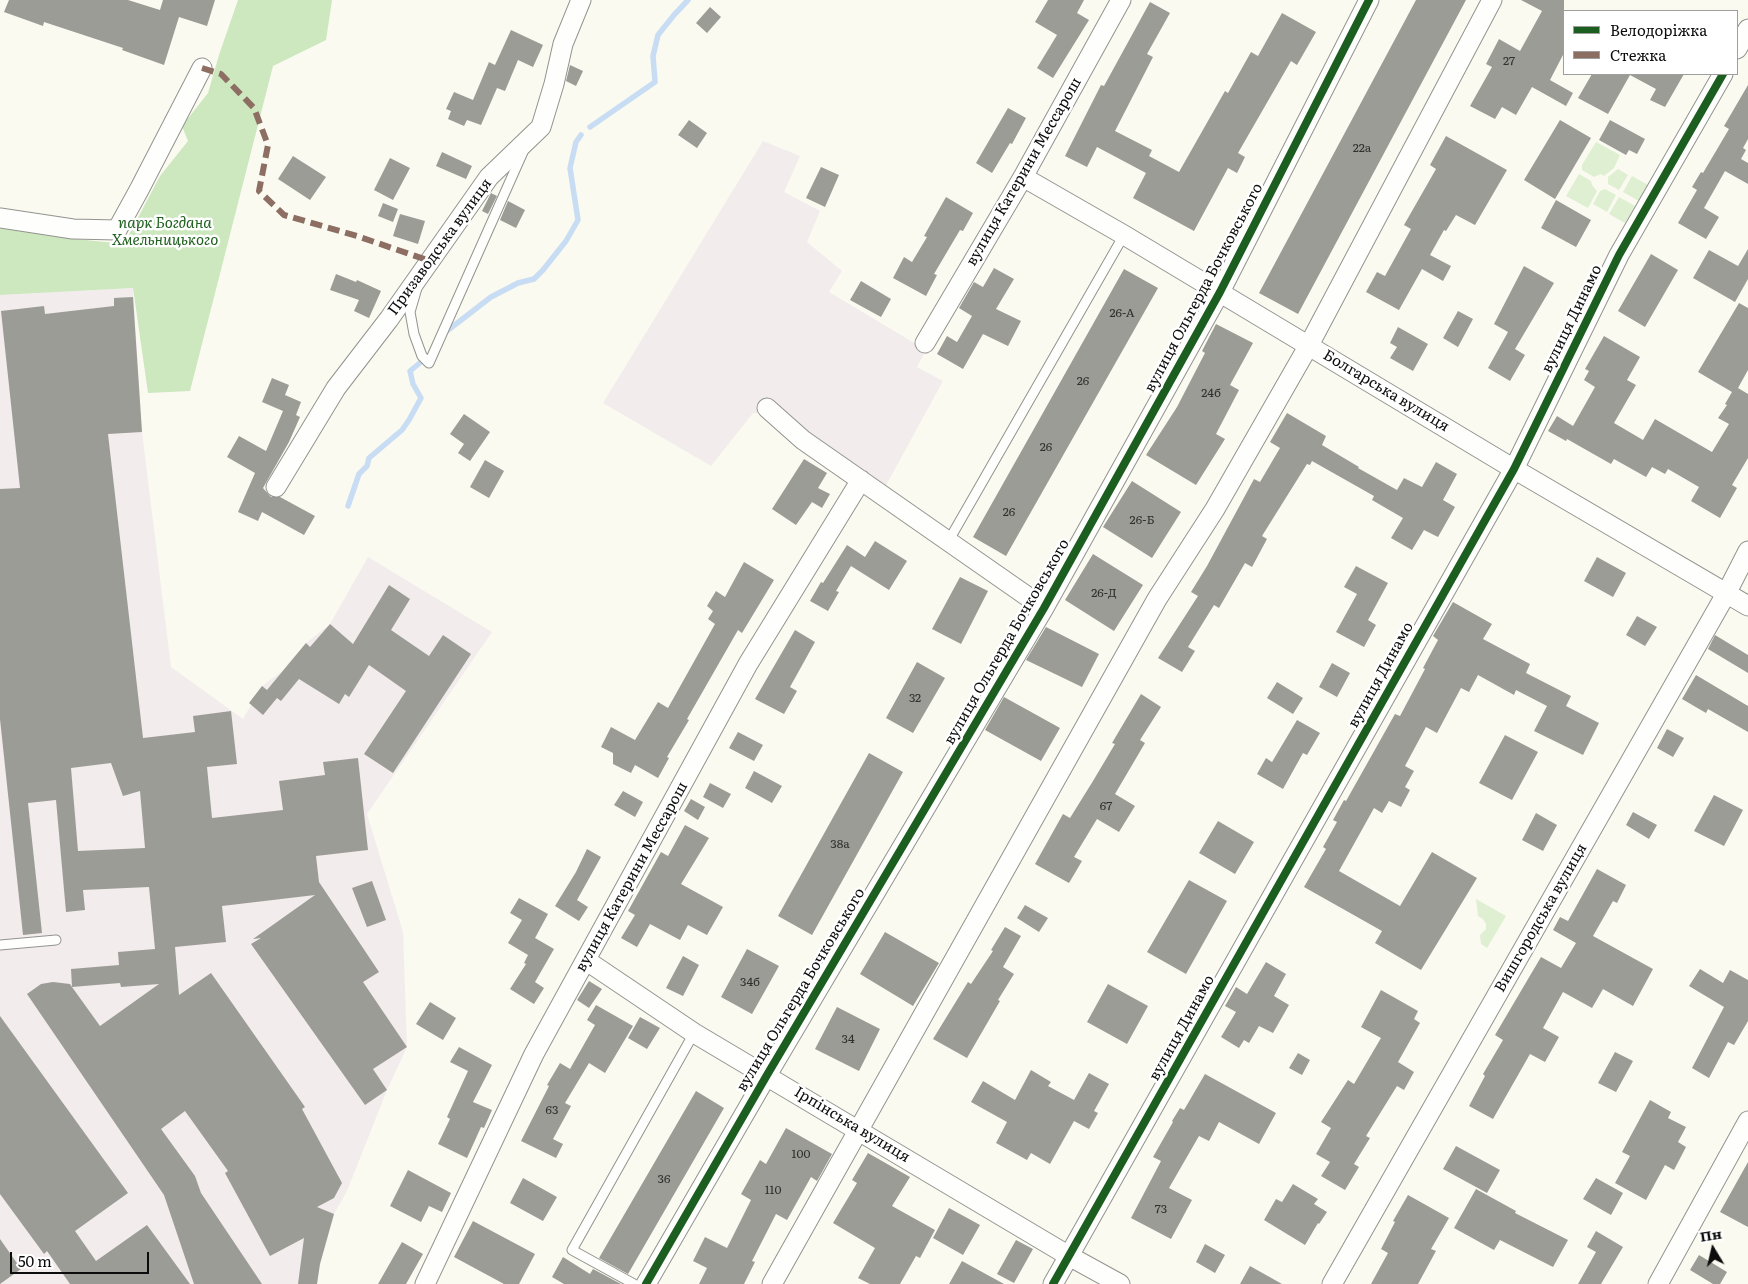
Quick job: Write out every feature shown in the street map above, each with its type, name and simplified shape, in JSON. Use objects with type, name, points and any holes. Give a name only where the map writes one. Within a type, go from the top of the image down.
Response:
[{"type":"street","name":"Призаводська вулиця","points":[[276,487],[336,388],[489,177],[541,127],[554,84],[563,44],[581,0]]},
{"type":"street","name":"вулиця Катерини Мессарош","points":[[925,344],[1023,177],[1121,0]]},
{"type":"street","name":"вулиця Ольгерда Бочковського","points":[[646,1284],[767,1075],[1044,608],[1220,292],[1368,0]]},
{"type":"street","points":[[772,1284],[1157,599],[1215,509],[1309,345],[1492,0]]},
{"type":"street","points":[[1738,47],[1748,29]]},
{"type":"street","points":[[0,218],[72,229],[116,230],[139,190],[202,68]]},
{"type":"street","name":"вулиця Динамо","points":[[1053,1284],[1514,469],[1619,255],[1722,75]]},
{"type":"street","name":"Болгарська вулиця","points":[[1023,177],[1124,235],[1514,469],[1748,606]]},
{"type":"street","points":[[767,408],[804,440],[1044,608]]},
{"type":"street","name":"вулиця Катерини Мессарош","points":[[425,1284],[534,1054],[587,961],[748,664],[861,480]]},
{"type":"street","name":"Вишгородська вулиця","points":[[1332,1284],[1726,594],[1748,551]]},
{"type":"street","name":"Ірпінська вулиця","points":[[587,961],[694,1033],[1069,1256],[1120,1284]]},
{"type":"street","points":[[1658,1284],[1748,1121]]},
{"type":"lane","points":[[419,276],[410,312],[414,334],[425,360],[530,138]]},
{"type":"lane","points":[[949,540],[1124,235]]},
{"type":"lane","points":[[0,945],[56,940]]},
{"type":"lane","points":[[634,1284],[572,1250],[694,1033]]},
{"type":"shaded area","points":[[763,141],[800,156],[784,192],[820,211],[807,242],[842,271],[829,292],[926,350],[917,367],[943,381],[884,489],[779,414],[753,413],[711,466],[603,403]]},
{"type":"shaded area","points":[[133,288],[142,432],[171,667],[243,719],[262,686],[281,672],[306,643],[330,624],[368,557],[492,632],[367,814],[403,932],[407,1047],[387,1090],[347,1191],[334,1214],[320,1264],[317,1284],[0,1284],[0,295]]},
{"type":"green space","name":"парк Богдана Хмельницького","points":[[238,0],[332,0],[326,40],[273,66],[190,391],[148,393],[133,288],[0,295],[0,227],[57,237],[124,244],[160,176],[188,141],[182,126],[208,93]]},
{"type":"green space","points":[[1596,142],[1620,155],[1614,168],[1604,176],[1601,174],[1594,177],[1582,170],[1582,165]]},
{"type":"green space","points":[[1618,169],[1628,175],[1619,190],[1608,184],[1608,177]]},
{"type":"green space","points":[[1579,174],[1591,181],[1597,191],[1588,208],[1566,196]]},
{"type":"green space","points":[[1632,176],[1648,185],[1639,201],[1623,192]]},
{"type":"green space","points":[[1605,189],[1616,195],[1607,212],[1593,204],[1600,191]]},
{"type":"green space","points":[[1619,197],[1635,206],[1625,223],[1609,214]]},
{"type":"green space","points":[[1476,899],[1506,916],[1487,948],[1481,944],[1480,935],[1486,929],[1486,924],[1478,916]]},
{"type":"building","points":[[9,0],[128,0],[160,10],[163,0],[215,0],[207,26],[179,17],[164,65],[122,50],[123,48],[44,22],[43,26],[4,12]]},
{"type":"building","points":[[1048,0],[1084,0],[1077,13],[1089,20],[1053,78],[1037,68],[1057,35],[1035,22]]},
{"type":"building","points":[[1416,0],[1466,0],[1298,314],[1259,293]]},
{"type":"building","points":[[1521,0],[1564,0],[1563,55],[1550,80],[1573,93],[1566,106],[1532,87],[1516,115],[1502,107],[1495,119],[1470,106],[1492,67],[1486,64],[1499,39],[1520,51],[1542,11]]},
{"type":"building","points":[[1150,2],[1170,13],[1147,54],[1153,57],[1115,131],[1152,150],[1149,156],[1179,172],[1225,91],[1228,93],[1251,52],[1258,56],[1282,13],[1316,32],[1297,65],[1291,61],[1238,153],[1245,157],[1237,173],[1228,168],[1194,231],[1133,198],[1146,173],[1097,147],[1087,167],[1065,156],[1101,85],[1104,86]]},
{"type":"building","points":[[710,7],[721,17],[707,33],[696,23]]},
{"type":"building","points":[[511,30],[543,45],[533,67],[518,60],[505,91],[497,88],[481,125],[467,120],[464,126],[448,119],[451,111],[446,109],[454,92],[473,100],[489,62],[495,65]]},
{"type":"building","points":[[570,65],[583,71],[576,86],[566,81]]},
{"type":"building","points":[[1591,75],[1630,75],[1608,114],[1578,98]]},
{"type":"building","points":[[1630,75],[1683,75],[1665,107],[1650,100],[1656,89]]},
{"type":"building","points":[[1748,85],[1748,139],[1743,148],[1746,150],[1741,159],[1748,163],[1748,184],[1725,171],[1704,208],[1719,217],[1706,239],[1678,223],[1697,190],[1692,187],[1701,172],[1703,173],[1729,129],[1724,126]]},
{"type":"building","points":[[1008,108],[1026,118],[1012,144],[1010,143],[992,173],[976,163]]},
{"type":"building","points":[[689,120],[707,133],[697,148],[678,135]]},
{"type":"building","points":[[1560,120],[1591,138],[1555,199],[1524,180]]},
{"type":"building","points":[[1610,120],[1645,139],[1637,154],[1629,150],[1626,155],[1599,140]]},
{"type":"building","points":[[1446,136],[1507,170],[1475,225],[1456,215],[1446,231],[1444,230],[1430,255],[1451,266],[1443,281],[1422,269],[1399,310],[1366,292],[1377,272],[1385,276],[1411,229],[1404,225],[1436,169],[1430,165]]},
{"type":"building","points":[[442,152],[472,166],[466,179],[436,166]]},
{"type":"building","points":[[293,156],[326,177],[310,200],[278,179]]},
{"type":"building","points":[[390,158],[410,168],[393,200],[374,190]]},
{"type":"building","points":[[821,167],[839,175],[825,207],[806,198]]},
{"type":"building","points":[[491,193],[497,196],[488,214],[482,211]]},
{"type":"building","points":[[946,197],[973,213],[963,231],[960,230],[934,274],[937,275],[926,296],[893,278],[904,257],[912,262],[927,237],[924,236]]},
{"type":"building","points":[[1556,200],[1591,220],[1576,247],[1541,228]]},
{"type":"building","points":[[508,201],[525,210],[516,228],[500,220]]},
{"type":"building","points":[[383,203],[398,209],[393,222],[378,216]]},
{"type":"building","points":[[400,214],[425,221],[418,244],[393,236]]},
{"type":"building","points":[[1748,249],[1748,279],[1735,302],[1693,278],[1709,250],[1738,266]]},
{"type":"building","points":[[1651,254],[1678,270],[1645,327],[1618,311]]},
{"type":"building","points":[[1524,266],[1554,283],[1515,349],[1525,355],[1510,381],[1488,368],[1508,332],[1494,324]]},
{"type":"building","points":[[994,268],[1014,279],[996,309],[1021,321],[1008,346],[983,334],[963,369],[937,354],[947,336],[957,342],[972,316],[959,308],[974,282],[983,287]]},
{"type":"building","points":[[1124,269],[1158,288],[1006,556],[973,537]]},
{"type":"building","points":[[336,274],[356,282],[357,280],[381,291],[369,318],[354,311],[359,300],[330,290]]},
{"type":"building","points":[[861,281],[891,299],[881,317],[850,300]]},
{"type":"building","points":[[133,297],[142,432],[108,434],[143,738],[195,732],[193,716],[231,711],[237,764],[207,767],[212,818],[283,810],[279,781],[325,775],[323,762],[358,758],[368,850],[316,856],[319,882],[379,972],[363,982],[407,1047],[373,1069],[387,1090],[365,1105],[251,944],[261,938],[253,939],[315,895],[222,906],[226,942],[175,947],[179,995],[211,973],[305,1107],[302,1109],[342,1183],[334,1198],[317,1207],[334,1214],[320,1264],[317,1284],[298,1284],[304,1238],[270,1256],[225,1173],[228,1171],[185,1111],[161,1129],[195,1176],[201,1193],[262,1284],[194,1284],[164,1195],[27,994],[41,984],[53,982],[70,984],[72,987],[71,969],[119,965],[118,952],[155,949],[149,887],[83,890],[85,910],[66,912],[56,800],[28,803],[42,933],[23,935],[0,719],[0,489],[20,488],[1,311],[44,306],[45,314],[114,306],[114,298]],"holes":[[[111,763],[123,796],[140,791],[145,848],[78,851],[71,768]],[[120,983],[121,987],[159,984],[100,1026],[72,987]]]},
{"type":"building","points":[[1739,303],[1748,308],[1748,370],[1738,388],[1748,394],[1748,458],[1732,485],[1737,488],[1720,518],[1691,501],[1699,487],[1668,469],[1665,474],[1652,467],[1646,477],[1614,459],[1611,464],[1567,439],[1566,441],[1548,431],[1557,416],[1573,426],[1595,387],[1584,380],[1589,371],[1585,369],[1604,336],[1640,357],[1627,380],[1636,385],[1614,423],[1643,440],[1655,419],[1712,452],[1729,424],[1718,418],[1727,405],[1725,404],[1732,392],[1698,372]]},
{"type":"building","points":[[1458,311],[1473,319],[1458,347],[1443,338]]},
{"type":"building","points":[[1216,324],[1253,343],[1230,385],[1239,390],[1216,434],[1225,439],[1196,485],[1146,455],[1177,407],[1205,353],[1202,351]]},
{"type":"building","points":[[1398,327],[1428,344],[1413,371],[1390,358],[1397,347],[1390,343]]},
{"type":"building","points":[[272,378],[289,385],[285,395],[301,402],[296,415],[300,417],[289,442],[263,488],[271,497],[280,497],[315,516],[304,535],[262,512],[258,521],[238,512],[255,473],[227,457],[239,436],[266,451],[283,411],[262,402]]},
{"type":"building","points":[[1287,413],[1326,436],[1322,445],[1397,490],[1404,478],[1422,487],[1436,462],[1457,474],[1443,500],[1455,507],[1438,537],[1424,530],[1412,550],[1391,538],[1403,518],[1372,500],[1374,496],[1312,461],[1310,465],[1307,464],[1262,536],[1267,539],[1252,567],[1245,563],[1219,608],[1214,605],[1188,647],[1195,651],[1182,672],[1158,658],[1198,596],[1191,592],[1254,479],[1260,482],[1280,448],[1270,442]]},
{"type":"building","points":[[464,414],[490,432],[470,461],[458,453],[464,444],[450,434]]},
{"type":"building","points":[[804,459],[827,473],[818,488],[830,494],[822,508],[812,502],[796,525],[772,509]]},
{"type":"building","points":[[485,460],[504,471],[489,498],[470,487]]},
{"type":"building","points":[[1132,481],[1181,512],[1152,558],[1103,527]]},
{"type":"building","points":[[875,541],[907,561],[889,590],[851,566],[836,591],[839,592],[828,611],[810,601],[847,545],[865,557]]},
{"type":"building","points":[[1093,554],[1143,585],[1114,631],[1065,600]]},
{"type":"building","points":[[1597,557],[1626,573],[1613,597],[1584,581]]},
{"type":"building","points":[[744,562],[774,580],[742,633],[738,630],[687,719],[689,720],[667,757],[669,758],[658,778],[635,765],[631,773],[613,764],[613,753],[601,747],[611,727],[635,740],[658,702],[668,708],[715,624],[708,619],[713,611],[707,606],[716,591],[725,597]]},
{"type":"building","points":[[1356,566],[1388,583],[1368,620],[1376,625],[1364,647],[1336,632],[1357,594],[1344,587]]},
{"type":"building","points":[[960,577],[988,591],[961,644],[932,629]]},
{"type":"building","points":[[389,585],[410,599],[391,630],[429,656],[443,635],[471,654],[393,773],[364,754],[406,691],[369,665],[349,697],[345,694],[339,704],[299,679],[281,701],[277,698],[263,715],[249,703],[262,686],[267,690],[306,643],[310,647],[330,624],[353,644]]},
{"type":"building","points":[[1453,602],[1492,624],[1483,639],[1530,664],[1526,673],[1571,696],[1566,706],[1599,723],[1583,755],[1534,731],[1547,706],[1516,690],[1514,695],[1478,675],[1469,692],[1461,688],[1437,733],[1426,727],[1405,766],[1414,771],[1405,787],[1410,790],[1401,807],[1389,801],[1382,813],[1374,808],[1339,871],[1400,906],[1432,852],[1477,878],[1421,970],[1375,943],[1382,931],[1304,887],[1326,849],[1323,847],[1337,822],[1333,820],[1344,800],[1346,801],[1395,714],[1400,716],[1425,669],[1423,668],[1438,640],[1433,636]]},
{"type":"building","points":[[1637,616],[1657,627],[1645,646],[1626,635]]},
{"type":"building","points":[[1046,627],[1099,654],[1082,687],[1026,660]]},
{"type":"building","points":[[795,630],[815,642],[790,687],[797,691],[784,714],[755,699]]},
{"type":"building","points":[[1715,635],[1748,655],[1748,673],[1708,649]]},
{"type":"building","points":[[917,662],[945,678],[913,733],[886,718]]},
{"type":"building","points":[[1332,663],[1350,673],[1337,697],[1319,687]]},
{"type":"building","points":[[1696,675],[1748,706],[1748,732],[1708,709],[1706,713],[1682,699]]},
{"type":"building","points":[[1277,682],[1303,698],[1293,714],[1267,698]]},
{"type":"building","points":[[1141,694],[1161,707],[1140,740],[1145,743],[1115,794],[1135,806],[1119,832],[1097,819],[1074,857],[1082,861],[1069,883],[1035,864],[1063,814],[1070,818],[1115,744],[1112,743]]},
{"type":"building","points":[[1004,697],[1060,728],[1041,761],[985,730]]},
{"type":"building","points":[[1297,720],[1320,733],[1307,755],[1303,753],[1283,789],[1257,774],[1266,758],[1272,762]]},
{"type":"building","points":[[1667,729],[1684,738],[1673,757],[1657,748]]},
{"type":"building","points":[[738,732],[763,745],[754,761],[729,748]]},
{"type":"building","points":[[1505,735],[1538,752],[1512,800],[1479,783]]},
{"type":"building","points":[[869,753],[903,772],[812,935],[778,916]]},
{"type":"building","points":[[754,771],[782,786],[772,803],[745,788]]},
{"type":"building","points":[[710,783],[731,794],[723,808],[703,797]]},
{"type":"building","points":[[623,791],[643,802],[635,817],[614,805]]},
{"type":"building","points":[[1714,795],[1743,810],[1724,846],[1694,831]]},
{"type":"building","points":[[691,799],[705,807],[698,820],[684,811]]},
{"type":"building","points":[[1633,812],[1657,825],[1649,839],[1626,825]]},
{"type":"building","points":[[1536,813],[1557,825],[1543,851],[1522,840]]},
{"type":"building","points":[[1218,821],[1254,842],[1235,874],[1199,853]]},
{"type":"building","points":[[685,825],[709,838],[681,884],[723,907],[707,935],[688,925],[680,940],[650,924],[637,947],[621,938],[635,915],[628,911],[661,852],[668,856]]},
{"type":"building","points":[[587,849],[601,857],[577,900],[588,907],[579,921],[555,906],[576,872]]},
{"type":"building","points":[[1597,869],[1626,885],[1617,903],[1613,901],[1593,936],[1653,969],[1633,1006],[1603,989],[1592,1008],[1563,992],[1543,1028],[1559,1037],[1545,1062],[1530,1054],[1493,1119],[1469,1106],[1485,1076],[1483,1074],[1503,1040],[1495,1035],[1541,957],[1561,968],[1576,943],[1553,930],[1560,917],[1568,921]]},
{"type":"building","points":[[1189,880],[1227,901],[1186,974],[1147,952]]},
{"type":"building","points":[[372,881],[386,920],[367,927],[352,888]]},
{"type":"building","points":[[519,898],[548,914],[535,938],[554,949],[535,982],[544,988],[534,1004],[510,989],[526,964],[524,963],[528,955],[508,943],[522,920],[510,913]]},
{"type":"building","points":[[1025,905],[1048,918],[1039,932],[1017,918]]},
{"type":"building","points":[[1005,927],[1021,936],[1003,967],[1014,974],[967,1058],[933,1039],[968,982],[971,984],[993,951],[991,950]]},
{"type":"building","points":[[885,932],[939,963],[913,1006],[860,974]]},
{"type":"building","points":[[747,949],[779,966],[752,1014],[721,997]]},
{"type":"building","points":[[683,956],[699,965],[683,996],[666,988]]},
{"type":"building","points":[[1266,962],[1286,974],[1274,996],[1289,1005],[1273,1033],[1259,1026],[1249,1043],[1244,1040],[1239,1048],[1221,1037],[1236,1012],[1225,1006],[1236,987],[1247,994]]},
{"type":"building","points":[[1700,969],[1723,983],[1730,970],[1748,980],[1748,1021],[1734,1045],[1728,1042],[1709,1078],[1692,1068],[1724,1007],[1689,986]]},
{"type":"building","points":[[589,981],[602,989],[589,1008],[577,1000]]},
{"type":"building","points":[[1108,984],[1148,1006],[1127,1044],[1087,1022]]},
{"type":"building","points":[[1381,990],[1418,1011],[1414,1019],[1420,1023],[1398,1062],[1414,1072],[1404,1090],[1397,1086],[1366,1136],[1370,1138],[1354,1164],[1359,1167],[1345,1190],[1321,1176],[1330,1162],[1316,1154],[1331,1128],[1321,1122],[1348,1080],[1354,1084],[1381,1038],[1361,1027]]},
{"type":"building","points":[[430,1002],[456,1018],[443,1040],[416,1024]]},
{"type":"building","points":[[596,1005],[633,1026],[605,1073],[589,1063],[565,1103],[571,1106],[553,1139],[563,1144],[556,1158],[521,1141],[549,1086],[547,1085],[560,1063],[570,1069],[595,1025],[587,1020]]},
{"type":"building","points":[[837,1007],[880,1029],[859,1071],[815,1049]]},
{"type":"building","points":[[0,1016],[128,1193],[75,1231],[96,1261],[147,1225],[190,1284],[70,1284],[47,1251],[44,1254],[0,1194]]},
{"type":"building","points":[[640,1017],[660,1028],[647,1049],[628,1038]]},
{"type":"building","points":[[459,1047],[492,1065],[473,1102],[492,1110],[484,1128],[481,1127],[467,1158],[438,1144],[450,1119],[447,1117],[468,1071],[450,1062]]},
{"type":"building","points":[[1615,1052],[1633,1061],[1616,1092],[1598,1083]]},
{"type":"building","points":[[1298,1053],[1310,1060],[1302,1075],[1289,1068]]},
{"type":"building","points":[[1031,1070],[1051,1082],[1048,1086],[1074,1100],[1089,1073],[1109,1084],[1094,1111],[1098,1113],[1089,1129],[1074,1121],[1050,1164],[1031,1153],[1027,1160],[996,1143],[1007,1122],[971,1102],[983,1081],[1015,1100]]},
{"type":"building","points":[[1205,1074],[1276,1113],[1259,1144],[1219,1122],[1209,1141],[1199,1136],[1169,1188],[1192,1200],[1171,1239],[1131,1218],[1161,1161],[1153,1157],[1180,1108],[1184,1110]]},
{"type":"building","points":[[696,1091],[724,1108],[628,1274],[599,1258]]},
{"type":"building","points":[[1650,1100],[1671,1112],[1668,1118],[1686,1127],[1678,1142],[1686,1147],[1674,1170],[1665,1165],[1646,1200],[1615,1183],[1630,1156],[1622,1152]]},
{"type":"building","points":[[786,1128],[832,1154],[817,1181],[811,1177],[787,1220],[776,1214],[752,1261],[755,1262],[744,1284],[699,1284],[707,1268],[693,1261],[705,1237],[727,1248],[751,1200],[741,1194],[760,1160],[766,1164]]},
{"type":"building","points":[[1456,1146],[1500,1170],[1487,1193],[1443,1169]]},
{"type":"building","points":[[868,1153],[910,1177],[892,1206],[935,1230],[920,1258],[916,1256],[900,1284],[870,1284],[858,1278],[875,1248],[833,1223],[857,1183],[852,1180]]},
{"type":"building","points":[[1748,1162],[1748,1227],[1720,1212]]},
{"type":"building","points":[[408,1170],[451,1193],[442,1212],[429,1206],[421,1222],[390,1206]]},
{"type":"building","points":[[523,1178],[557,1197],[543,1221],[510,1203]]},
{"type":"building","points":[[1596,1178],[1623,1193],[1611,1215],[1583,1199]]},
{"type":"building","points":[[1293,1184],[1318,1199],[1314,1204],[1327,1212],[1305,1245],[1264,1220],[1276,1199],[1282,1202]]},
{"type":"building","points":[[1476,1189],[1516,1211],[1515,1213],[1568,1240],[1553,1267],[1500,1240],[1494,1250],[1454,1228]]},
{"type":"building","points":[[1408,1195],[1449,1218],[1431,1249],[1436,1251],[1418,1284],[1371,1284],[1388,1253],[1381,1249],[1395,1222],[1393,1221]]},
{"type":"building","points":[[949,1208],[980,1225],[963,1255],[933,1238]]},
{"type":"building","points":[[473,1221],[535,1254],[519,1284],[504,1284],[454,1257]]},
{"type":"building","points":[[1596,1231],[1623,1247],[1601,1284],[1578,1284],[1596,1252],[1587,1247]]},
{"type":"building","points":[[0,1239],[21,1269],[0,1284]]},
{"type":"building","points":[[1016,1240],[1033,1249],[1014,1283],[997,1274]]},
{"type":"building","points":[[402,1242],[423,1254],[406,1284],[378,1284]]},
{"type":"building","points":[[1205,1244],[1225,1255],[1215,1273],[1196,1262]]},
{"type":"building","points":[[1699,1255],[1727,1272],[1720,1284],[1713,1284],[1690,1270]]},
{"type":"building","points":[[563,1257],[590,1274],[593,1269],[621,1284],[564,1284],[552,1277]]},
{"type":"building","points":[[962,1261],[1004,1284],[949,1284]]},
{"type":"building","points":[[1250,1266],[1282,1284],[1240,1284]]},
{"type":"waterway","points":[[590,127],[655,82],[653,56],[658,35],[688,0]]},
{"type":"waterway","points":[[443,334],[491,297],[518,283],[534,279],[566,241],[578,220],[570,168],[576,142],[581,135]]},
{"type":"waterway","points":[[348,506],[359,474],[367,466],[369,458],[402,430],[421,398],[413,384],[410,371],[427,357]]},
{"type":"marked path","points":[[202,68],[221,74],[254,108],[268,145],[259,191],[284,215],[357,236],[430,261]]},
{"type":"cycle path","points":[[646,1284],[767,1075],[1044,608],[1220,292],[1369,0]]},
{"type":"cycle path","points":[[1053,1284],[1514,469],[1619,255],[1722,75]]}]
